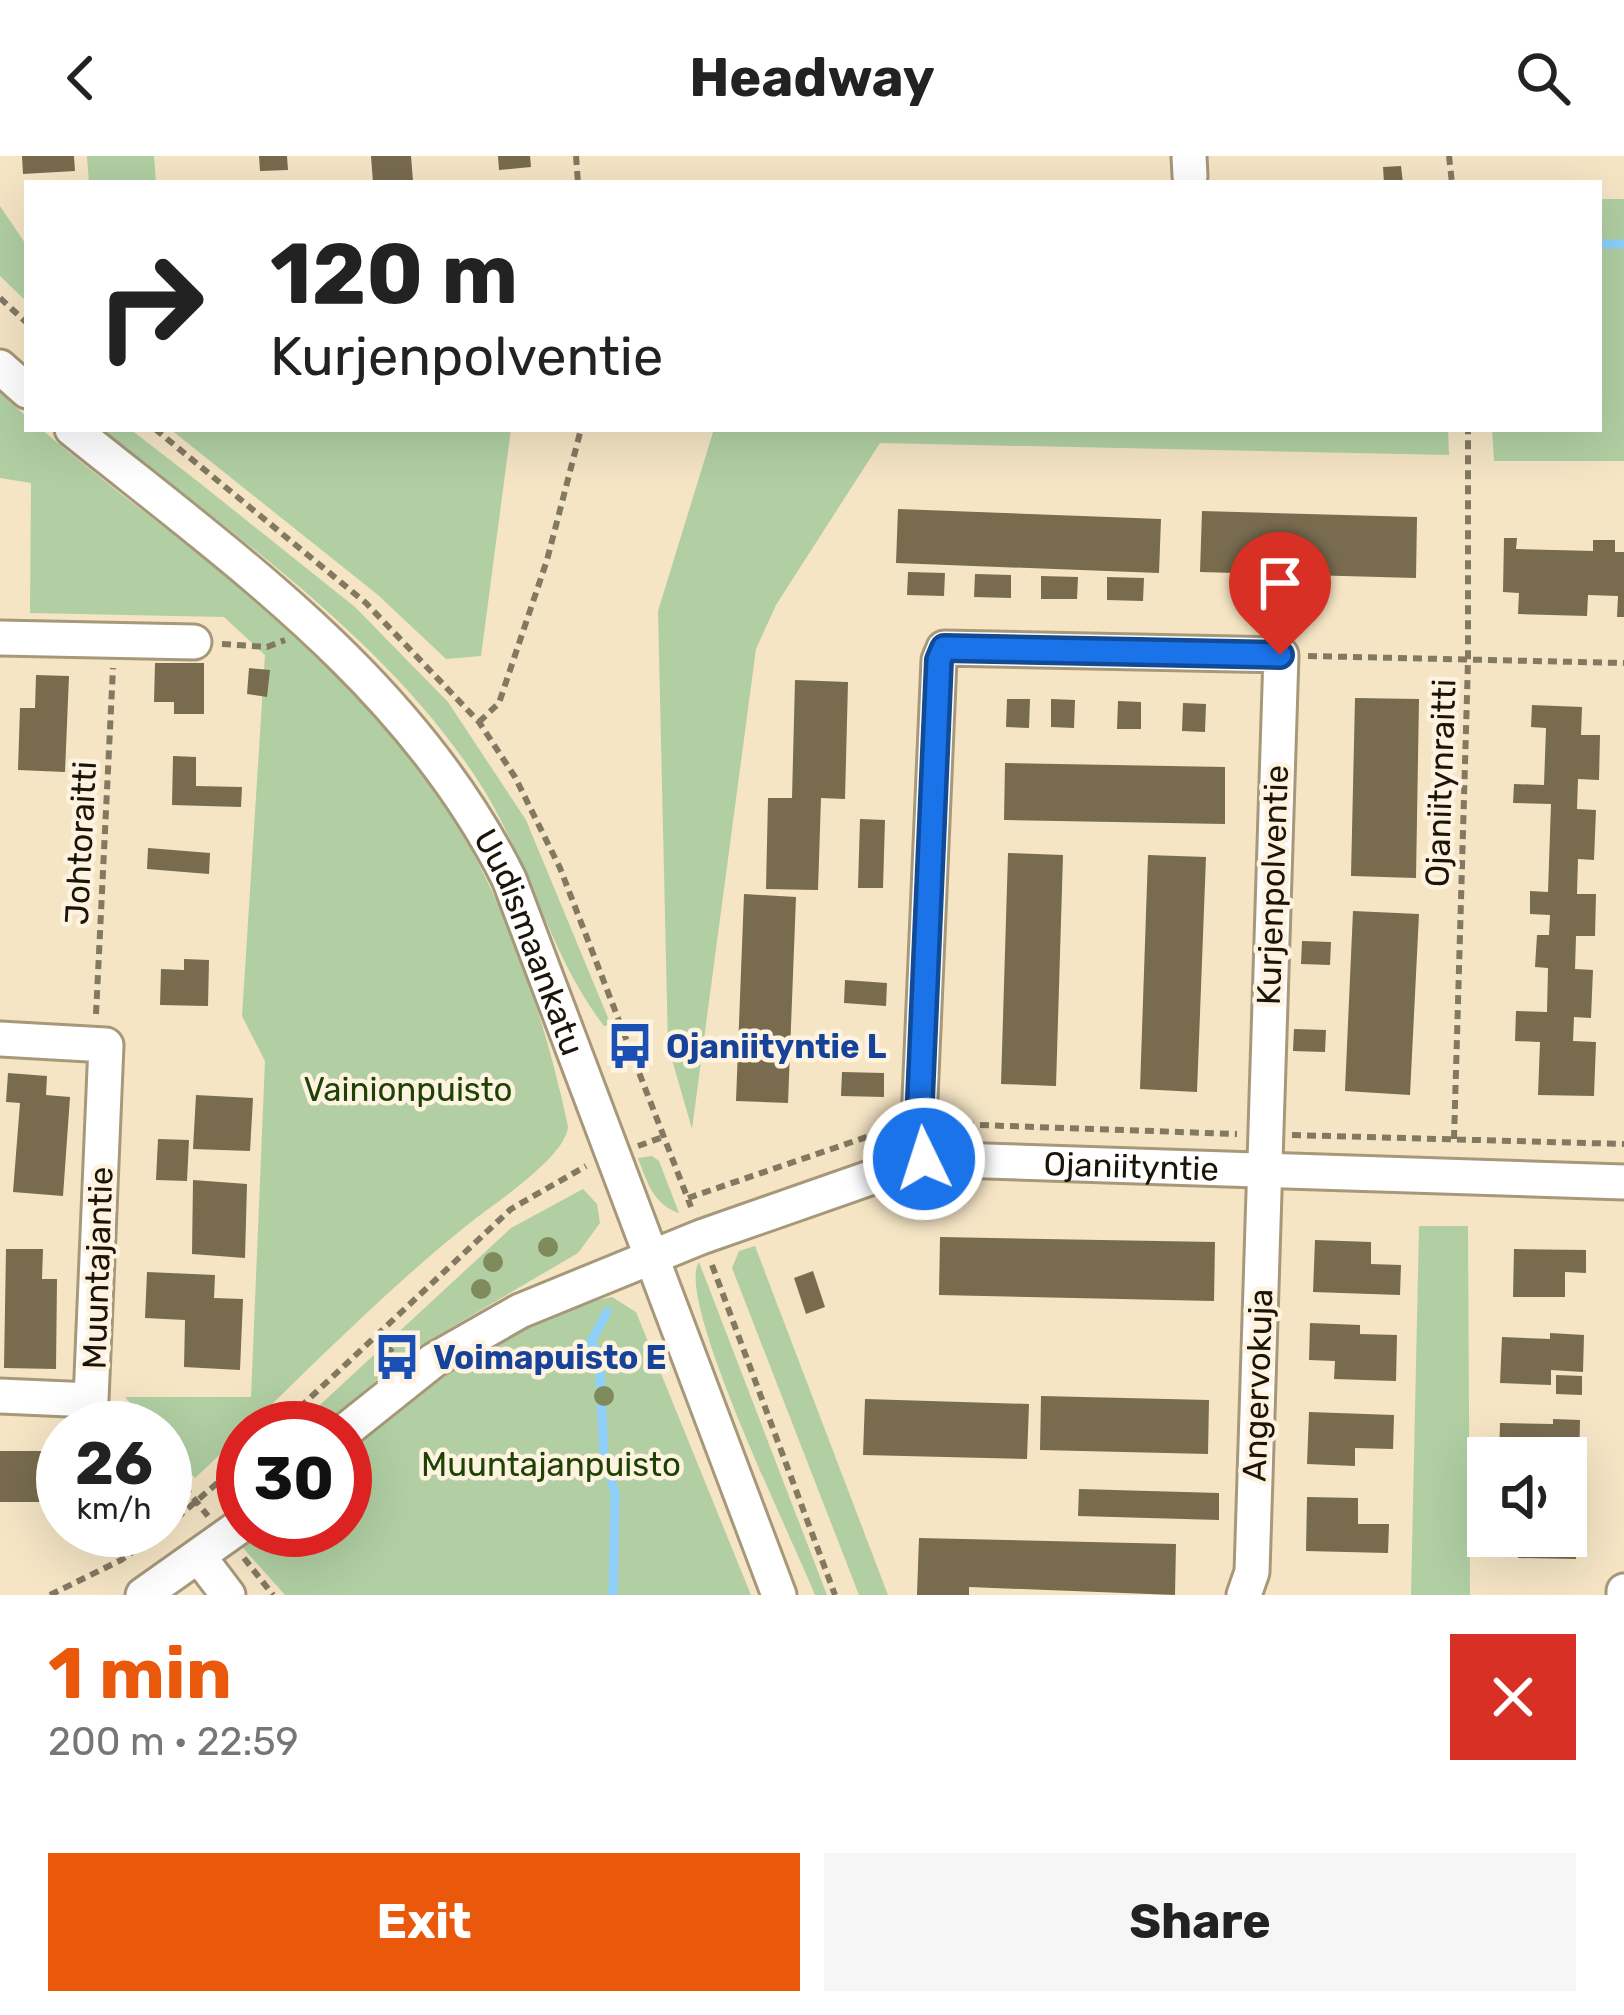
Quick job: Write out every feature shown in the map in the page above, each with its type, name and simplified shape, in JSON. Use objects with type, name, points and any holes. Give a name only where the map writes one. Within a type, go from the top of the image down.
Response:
[{"type":"street","points":[[0,368],[24,389]]},
{"type":"street","name":"Uudismaankatu","points":[[76,432],[312,623],[422,740],[480,821],[508,879],[654,1255],[779,1595]]},
{"type":"street","points":[[0,638],[194,642]]},
{"type":"street","points":[[924,1159],[921,1076],[939,660],[944,648],[1280,655]]},
{"type":"street","name":"Kurjenpolventie","points":[[1262,1173],[1280,655]]},
{"type":"street","points":[[0,1040],[106,1045]]},
{"type":"street","name":"Muuntajantie","points":[[0,1396],[92,1400],[106,1045]]},
{"type":"street","name":"Ojaniityntie","points":[[372,1410],[465,1339],[654,1255],[924,1159],[1624,1182]]},
{"type":"street","name":"Angervokuja","points":[[1244,1595],[1252,1572],[1262,1173]]},
{"type":"street","points":[[143,1595],[216,1550]]},
{"type":"street","points":[[200,1558],[228,1595]]},
{"type":"path","points":[[0,298],[24,320]]},
{"type":"path","points":[[479,722],[499,703],[547,560],[580,432]]},
{"type":"path","name":"Ojaniitynraitti","points":[[1454,1139],[1468,662],[1468,432]]},
{"type":"path","points":[[194,642],[267,647],[312,623]]},
{"type":"path","name":"Johtoraitti","points":[[106,1045],[96,1018],[114,640]]},
{"type":"path","points":[[1280,655],[1624,664]]},
{"type":"path","points":[[939,1123],[1244,1135]]},
{"type":"path","points":[[688,1198],[900,1125]]},
{"type":"path","points":[[1283,1135],[1624,1144]]},
{"type":"path","points":[[634,1148],[663,1137]]},
{"type":"path","points":[[306,1401],[511,1209],[588,1166]]},
{"type":"path","points":[[708,1253],[835,1595]]},
{"type":"path","points":[[376,1335],[397,1357]]},
{"type":"path","points":[[192,1508],[216,1486]]},
{"type":"path","points":[[192,1496],[198,1503]]},
{"type":"path","points":[[50,1595],[125,1557]]},
{"type":"path","points":[[252,1557],[273,1595]]},
{"type":"green space","points":[[87,156],[154,156],[156,180],[89,180]]},
{"type":"green space","points":[[1602,199],[1624,199],[1624,461],[1494,461],[1492,432],[1602,432]]},
{"type":"green space","points":[[0,206],[24,242],[24,299],[0,276]]},
{"type":"green space","name":"Vainionpuisto","points":[[0,393],[24,414],[24,432],[45,432],[252,597],[333,667],[407,747],[470,847],[496,901],[538,1013],[568,1126],[565,1138],[543,1165],[399,1284],[274,1401],[216,1401],[216,1458],[195,1478],[192,1401],[128,1401],[125,1397],[251,1397],[265,1061],[242,1016],[265,655],[224,617],[30,613],[31,483],[0,478]]},
{"type":"green space","points":[[107,432],[134,432],[196,480],[355,607],[448,702],[526,820],[611,1025],[604,1026],[584,997],[493,806],[437,725],[350,632]]},
{"type":"green space","points":[[174,432],[511,432],[481,656],[446,659],[378,595]]},
{"type":"green space","points":[[713,432],[1448,432],[1449,455],[880,443],[776,605],[756,649],[692,1129],[668,1046],[658,611]]},
{"type":"green space","points":[[652,1156],[659,1161],[679,1213],[663,1204],[648,1184],[638,1158]]},
{"type":"green space","points":[[583,1189],[597,1204],[600,1223],[578,1253],[411,1351],[353,1401],[324,1401],[511,1228]]},
{"type":"green space","points":[[1419,1226],[1468,1226],[1470,1595],[1411,1595]]},
{"type":"green space","points":[[755,1246],[888,1595],[859,1595],[732,1268],[739,1251]]},
{"type":"green space","points":[[699,1262],[827,1595],[815,1595],[719,1370],[696,1285]]},
{"type":"green space","name":"Muuntajanpuisto","points":[[612,1297],[636,1312],[751,1595],[285,1595],[251,1557],[372,1557],[372,1432],[468,1357],[574,1306]]},
{"type":"building","points":[[22,156],[74,156],[75,171],[23,174]]},
{"type":"building","points":[[259,156],[287,156],[288,170],[260,171]]},
{"type":"building","points":[[371,156],[411,156],[413,180],[373,180]]},
{"type":"building","points":[[498,156],[530,156],[531,167],[499,170]]},
{"type":"building","points":[[1401,166],[1403,180],[1384,180],[1383,167]]},
{"type":"building","points":[[898,509],[1161,519],[1159,573],[896,563]]},
{"type":"building","points":[[1202,511],[1417,517],[1416,578],[1200,572]]},
{"type":"building","points":[[1504,538],[1517,538],[1516,549],[1593,551],[1593,540],[1615,540],[1615,552],[1624,552],[1624,617],[1617,617],[1618,596],[1588,595],[1587,616],[1518,614],[1519,593],[1503,592]]},
{"type":"building","points":[[908,572],[945,573],[944,596],[907,595]]},
{"type":"building","points":[[975,574],[1011,575],[1011,598],[974,597]]},
{"type":"building","points":[[1041,576],[1078,577],[1077,599],[1041,599]]},
{"type":"building","points":[[1107,577],[1144,578],[1143,601],[1107,600]]},
{"type":"building","points":[[155,663],[204,663],[204,714],[174,714],[174,702],[154,702]]},
{"type":"building","points":[[249,668],[270,670],[267,697],[247,694]]},
{"type":"building","points":[[36,675],[69,676],[65,772],[18,770],[20,708],[35,708]]},
{"type":"building","points":[[795,680],[848,682],[845,799],[821,798],[818,890],[766,889],[768,798],[792,798]]},
{"type":"building","points":[[1355,698],[1419,699],[1416,878],[1351,876]]},
{"type":"building","points":[[1007,699],[1030,699],[1029,728],[1006,727]]},
{"type":"building","points":[[1051,699],[1075,700],[1074,728],[1051,727]]},
{"type":"building","points":[[1118,701],[1141,702],[1141,729],[1117,729]]},
{"type":"building","points":[[1183,703],[1206,704],[1205,732],[1182,731]]},
{"type":"building","points":[[1532,705],[1582,707],[1581,735],[1600,735],[1599,780],[1578,779],[1577,809],[1596,810],[1594,860],[1578,859],[1577,894],[1596,894],[1595,936],[1576,936],[1575,969],[1593,970],[1591,1018],[1574,1017],[1573,1041],[1596,1042],[1594,1096],[1538,1095],[1540,1042],[1515,1041],[1516,1011],[1547,1012],[1548,968],[1535,967],[1537,935],[1549,935],[1550,915],[1530,914],[1530,891],[1548,892],[1551,804],[1513,803],[1514,784],[1544,785],[1546,728],[1531,727]]},
{"type":"building","points":[[173,756],[196,757],[196,786],[242,787],[241,807],[172,805]]},
{"type":"building","points":[[1005,763],[1225,767],[1225,824],[1004,820]]},
{"type":"building","points":[[860,819],[885,820],[883,888],[858,888]]},
{"type":"building","points":[[148,848],[210,853],[209,874],[147,869]]},
{"type":"building","points":[[1008,853],[1063,855],[1056,1086],[1001,1084]]},
{"type":"building","points":[[1148,855],[1206,857],[1197,1092],[1140,1089]]},
{"type":"building","points":[[744,894],[796,897],[788,1103],[736,1101]]},
{"type":"building","points":[[1353,911],[1419,914],[1410,1095],[1345,1091]]},
{"type":"building","points":[[1302,941],[1331,942],[1330,965],[1301,964]]},
{"type":"building","points":[[184,959],[209,960],[208,1006],[160,1005],[161,969],[184,970]]},
{"type":"building","points":[[845,980],[887,983],[886,1006],[844,1003]]},
{"type":"building","points":[[1294,1029],[1326,1030],[1325,1052],[1293,1051]]},
{"type":"building","points":[[842,1072],[884,1073],[884,1097],[841,1096]]},
{"type":"building","points":[[8,1073],[47,1076],[46,1095],[70,1097],[63,1196],[13,1192],[20,1103],[6,1102]]},
{"type":"building","points":[[196,1095],[253,1098],[250,1151],[193,1149]]},
{"type":"building","points":[[158,1139],[189,1140],[187,1181],[156,1180]]},
{"type":"building","points":[[193,1180],[247,1184],[245,1258],[192,1254]]},
{"type":"building","points":[[940,1237],[1215,1242],[1214,1301],[939,1295]]},
{"type":"building","points":[[1315,1240],[1371,1242],[1371,1264],[1401,1265],[1400,1295],[1313,1292]]},
{"type":"building","points":[[6,1249],[43,1249],[42,1279],[57,1279],[56,1369],[4,1368]]},
{"type":"building","points":[[1514,1249],[1586,1250],[1586,1273],[1565,1272],[1565,1297],[1513,1297]]},
{"type":"building","points":[[813,1271],[825,1307],[806,1314],[794,1278]]},
{"type":"building","points":[[147,1272],[215,1275],[214,1298],[243,1299],[240,1370],[184,1367],[185,1320],[145,1318]]},
{"type":"building","points":[[1310,1323],[1360,1325],[1360,1334],[1397,1335],[1396,1381],[1334,1379],[1335,1361],[1309,1360]]},
{"type":"building","points":[[1550,1333],[1584,1335],[1583,1372],[1551,1370],[1551,1385],[1500,1383],[1502,1337],[1550,1339]]},
{"type":"building","points":[[1556,1375],[1582,1376],[1582,1395],[1556,1394]]},
{"type":"building","points":[[1041,1396],[1209,1400],[1208,1454],[1040,1450]]},
{"type":"building","points":[[865,1399],[1029,1404],[1027,1459],[863,1455]]},
{"type":"building","points":[[1309,1412],[1394,1415],[1393,1449],[1355,1448],[1355,1466],[1307,1464]]},
{"type":"building","points":[[1553,1419],[1580,1420],[1580,1437],[1500,1437],[1500,1423],[1553,1424]]},
{"type":"building","points":[[0,1451],[36,1451],[36,1502],[0,1502]]},
{"type":"building","points":[[1079,1489],[1219,1493],[1219,1520],[1078,1516]]},
{"type":"building","points":[[1307,1497],[1358,1498],[1358,1524],[1389,1524],[1388,1553],[1306,1551]]},
{"type":"building","points":[[919,1538],[1176,1544],[1175,1595],[969,1587],[969,1595],[917,1595]]},
{"type":"waterway","points":[[1602,244],[1624,244]]},
{"type":"waterway","points":[[607,1312],[591,1342],[599,1356],[604,1454],[615,1493],[613,1595]]},
{"type":"place","name":"Ojaniityntie L","points":[[630,1046]]},
{"type":"place","name":"Voimapuisto E","points":[[397,1357]]},
{"type":"route","points":[[924,1159],[919,1122],[939,660],[944,648],[1280,655]]}]
